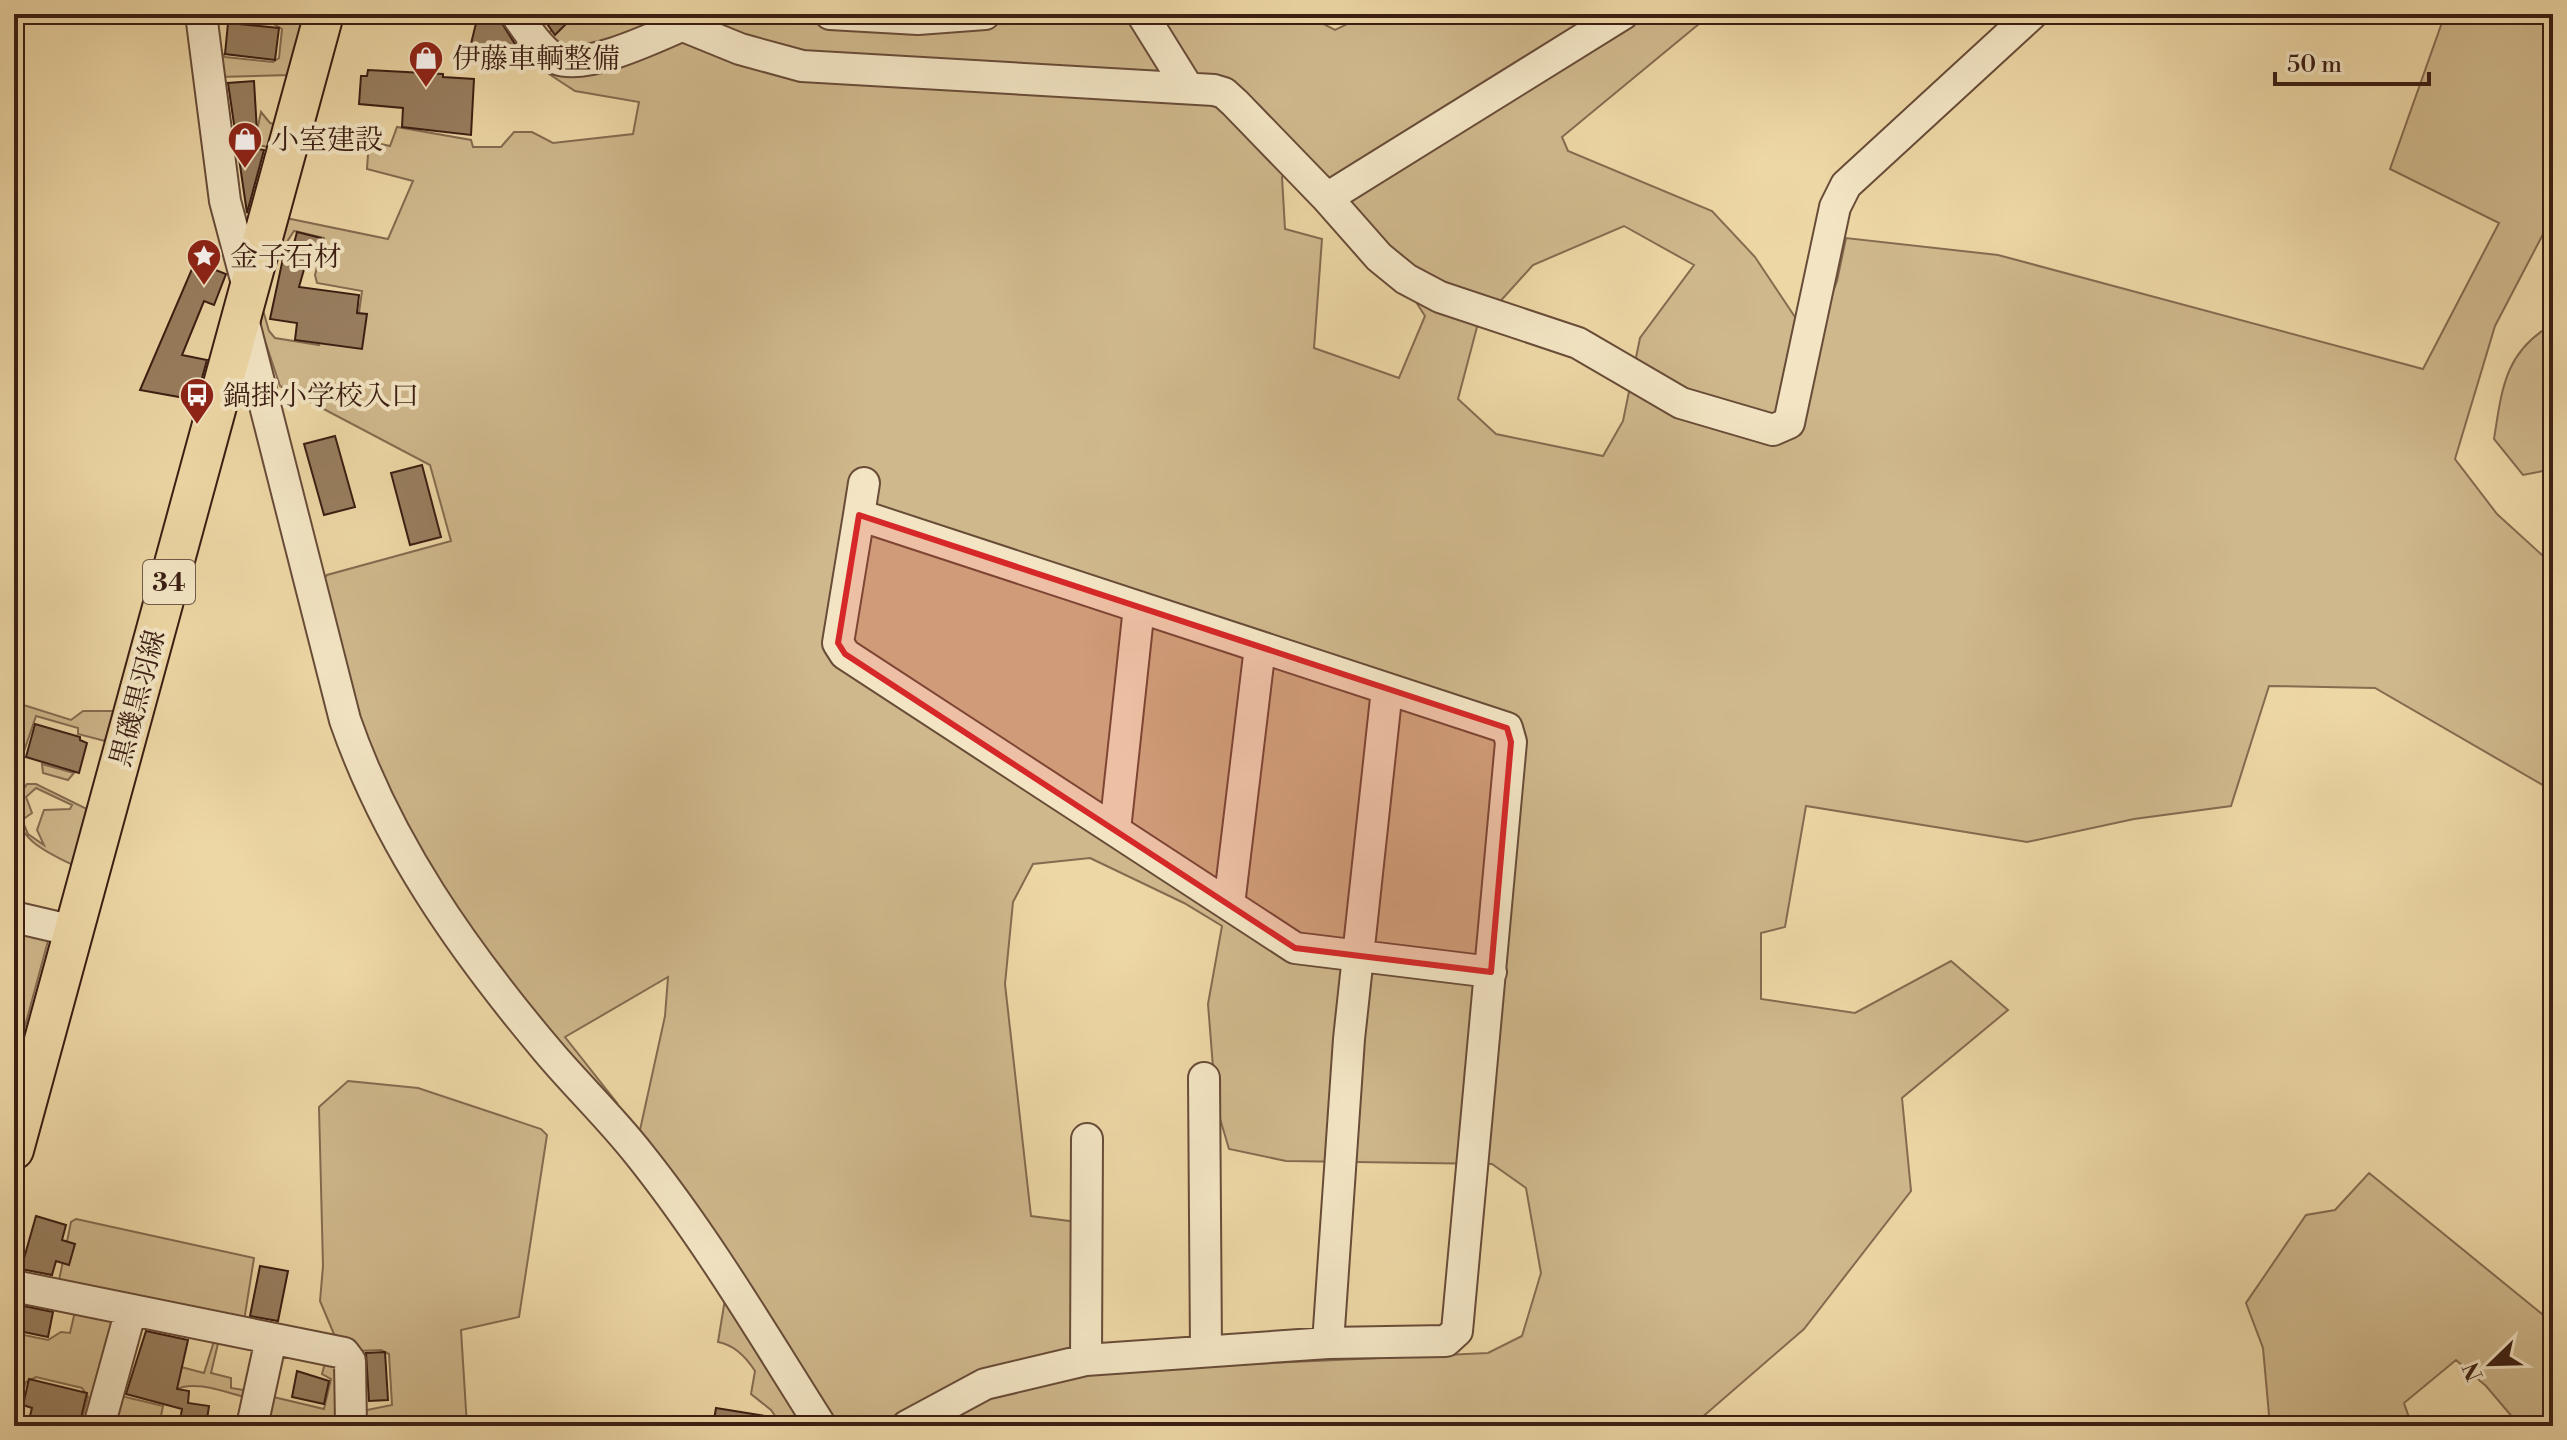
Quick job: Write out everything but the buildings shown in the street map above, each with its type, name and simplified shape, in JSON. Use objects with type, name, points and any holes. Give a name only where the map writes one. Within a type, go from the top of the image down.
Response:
[{"type":"main road","name":"黒磯黒羽線","points":[[14,1150],[247,308],[324,14]]},
{"type":"street","points":[[201,14],[225,201],[247,308],[345,720],[365,776],[393,836],[482,971],[669,1192],[821,1426]]},
{"type":"street","points":[[516,14],[555,59],[574,62],[597,58],[709,14]]},
{"type":"street","points":[[830,14],[918,19],[985,14]]},
{"type":"street","points":[[1142,14],[1188,88]]},
{"type":"street","points":[[1327,198],[1623,14]]},
{"type":"street","points":[[681,25],[740,49],[802,66],[1188,88],[1224,93],[1327,198],[1379,257],[1406,279],[1440,297],[1578,343],[1681,403],[1773,430],[1789,423],[1835,207],[1846,185],[2032,14]]},
{"type":"street","points":[[864,483],[838,643],[845,654],[1295,948],[1491,972]]},
{"type":"street","points":[[859,515],[1507,728],[1511,742],[1457,1331],[1446,1341],[1328,1343],[1086,1360],[985,1384],[907,1426]]},
{"type":"street","points":[[1115,830],[1139,607]]},
{"type":"street","points":[[1229,905],[1260,647]]},
{"type":"street","points":[[1328,1343],[1359,957],[1387,689]]},
{"type":"street","points":[[14,917],[74,931]]},
{"type":"street","points":[[1204,1078],[1206,1351]]},
{"type":"street","points":[[1086,1360],[1087,1139]]},
{"type":"street","points":[[14,1286],[344,1353],[350,1361],[351,1426]]},
{"type":"street","points":[[99,1426],[131,1310]]},
{"type":"street","points":[[252,1426],[271,1339]]},
{"type":"highlighted area","points":[[859,515],[1507,728],[1511,742],[1491,972],[1295,948],[845,654],[838,643]]},
{"type":"shaded area","points":[[257,14],[306,14],[290,75],[219,77],[219,49],[225,57],[273,62],[279,58],[282,29]]},
{"type":"shaded area","points":[[558,14],[1021,14],[1020,23],[1072,14],[1304,14],[1335,30],[1368,14],[1711,14],[1562,137],[1568,151],[1712,211],[1755,257],[1813,344],[1837,281],[1846,238],[1998,255],[2423,369],[2499,223],[2390,169],[2445,14],[2553,14],[2553,215],[2495,326],[2455,459],[2497,514],[2553,565],[2553,791],[2375,688],[2269,686],[2231,806],[2134,819],[2027,842],[1806,806],[1785,927],[1761,933],[1761,999],[1855,1013],[1951,961],[2008,1010],[1902,1098],[1911,1191],[1804,1329],[1692,1426],[833,1426],[643,1141],[640,1130],[665,1016],[668,977],[565,1037],[617,1103],[611,1105],[481,950],[371,772],[322,581],[327,575],[451,541],[430,465],[280,386],[260,326],[263,310],[269,331],[275,338],[319,345],[324,324],[357,327],[362,291],[317,283],[315,275],[324,238],[294,231],[285,245],[274,251],[281,217],[388,239],[413,181],[367,169],[368,154],[338,144],[340,135],[390,146],[397,127],[471,140],[473,147],[501,147],[514,132],[532,132],[553,143],[633,134],[639,102],[575,91],[549,74],[548,37]],"holes":[[[1299,158],[1389,260],[1425,316],[1399,378],[1314,348],[1322,239],[1285,229],[1282,177]],[[1624,226],[1694,265],[1640,338],[1623,421],[1603,456],[1496,434],[1458,399],[1477,327],[1533,265]],[[1090,858],[1184,903],[1222,926],[1208,1004],[1216,1105],[1229,1149],[1286,1161],[1492,1164],[1526,1188],[1541,1273],[1522,1336],[1488,1353],[1078,1372],[1077,1222],[1031,1216],[1005,984],[1013,902],[1033,864]]]},
{"type":"shaded area","points":[[261,112],[270,123],[278,125],[271,148],[231,138],[233,134],[256,135]]},
{"type":"shaded area","points":[[2553,324],[2553,469],[2523,475],[2494,439],[2500,403],[2508,372],[2515,359],[2525,346]]},
{"type":"shaded area","points":[[14,702],[71,720],[83,711],[114,711],[105,741],[78,734],[78,728],[36,716],[23,754],[14,758]]},
{"type":"shaded area","points":[[42,764],[74,773],[68,780],[43,773]]},
{"type":"shaded area","points":[[27,784],[36,784],[91,811],[75,866],[36,844],[21,828],[18,807]],"holes":[[[36,788],[72,805],[70,809],[44,810],[37,830],[44,845],[28,834],[22,820],[32,813],[26,797]]]},
{"type":"shaded area","points":[[14,928],[44,935],[48,941],[14,1067]]},
{"type":"shaded area","points":[[348,1081],[418,1088],[541,1129],[547,1135],[519,1317],[461,1330],[467,1426],[258,1426],[265,1395],[324,1409],[331,1379],[322,1374],[327,1356],[339,1359],[347,1414],[392,1405],[389,1354],[381,1350],[358,1351],[336,1339],[320,1301],[323,1266],[319,1107]]},
{"type":"shaded area","points":[[2369,1173],[2553,1323],[2553,1426],[2520,1426],[2486,1386],[2456,1360],[2404,1403],[2412,1426],[2270,1426],[2263,1348],[2246,1303],[2306,1215],[2335,1210]]},
{"type":"shaded area","points":[[76,1219],[254,1258],[244,1321],[137,1303],[93,1426],[80,1426],[88,1397],[82,1388],[36,1377],[26,1382],[16,1415],[62,1426],[14,1426],[14,1333],[48,1340],[61,1332],[70,1333],[76,1307],[57,1290],[71,1222]]},
{"type":"shaded area","points":[[726,1293],[799,1419],[782,1426],[771,1410],[751,1394],[755,1371],[748,1361],[740,1352],[718,1342]]},
{"type":"shaded area","points":[[220,1335],[211,1373],[231,1378],[231,1388],[250,1391],[248,1398],[201,1386],[175,1390],[154,1360],[204,1373],[215,1338]]},
{"type":"shaded area","points":[[117,1395],[163,1406],[159,1426],[121,1426],[111,1412]]},
{"type":"place","name":"伊藤車輌整備","points":[[426,89]]},
{"type":"place","name":"小室建設","points":[[245,170]]},
{"type":"place","name":"金子石材","points":[[204,287]]},
{"type":"place","name":"鍋掛小学校入口","points":[[197,426]]}]
